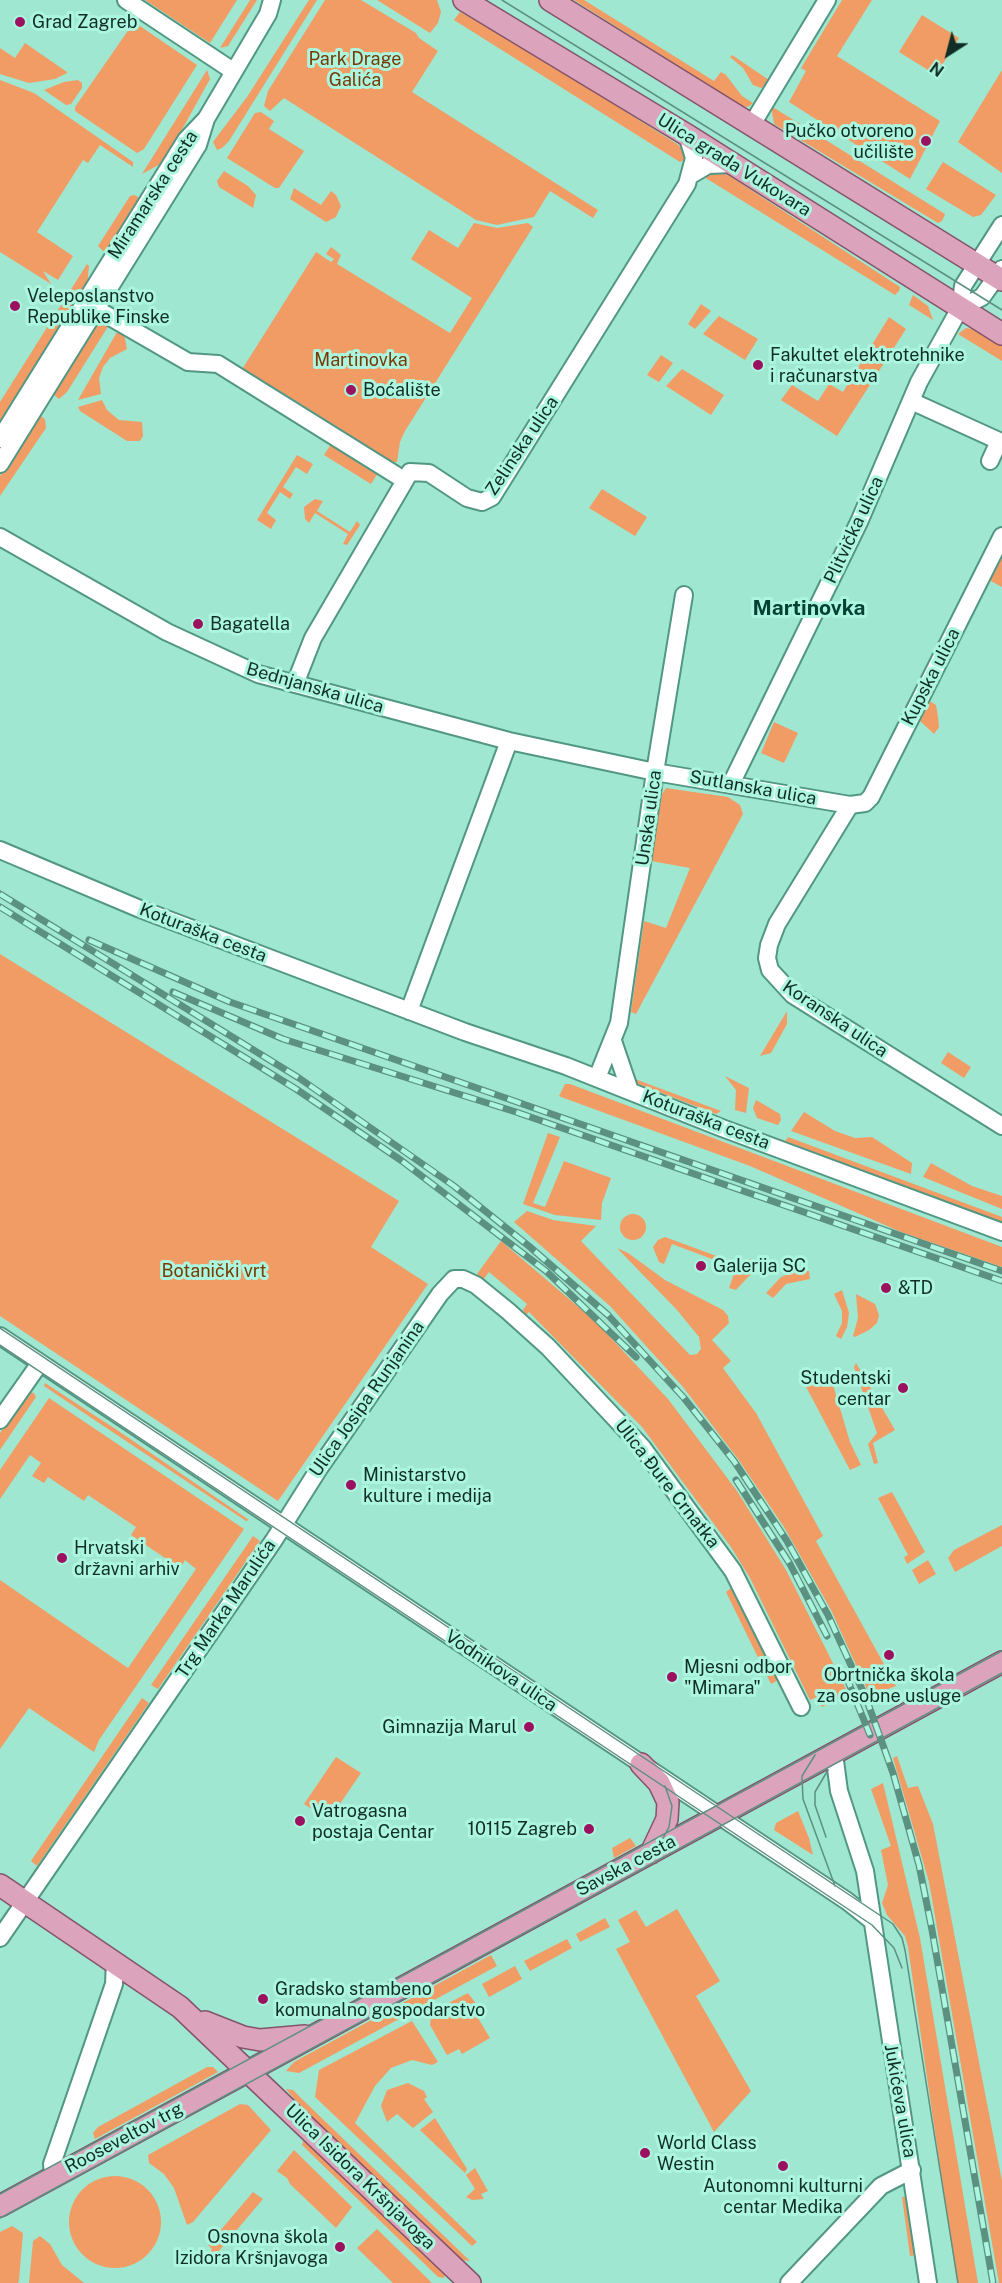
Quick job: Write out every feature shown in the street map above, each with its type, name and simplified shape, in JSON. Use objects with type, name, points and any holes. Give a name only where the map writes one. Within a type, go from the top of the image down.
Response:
[{"type":"main road","name":"Ulica grada Vukovara","points":[[464,0],[687,135],[1002,334]]},
{"type":"main road","points":[[550,0],[976,264],[1000,275]]},
{"type":"main road","name":"Savska cesta","points":[[249,2071],[1002,1662]]},
{"type":"main road","points":[[641,1764],[659,1783],[668,1802],[667,1819],[651,1853]]},
{"type":"main road","points":[[0,1885],[115,1961],[186,2012],[243,2037],[270,2040],[316,2034]]},
{"type":"main road","name":"Ulica Isidora Kršnjavoga","points":[[186,2012],[470,2283]]},
{"type":"main road","name":"Rooseveltov trg","points":[[0,2206],[249,2071]]},
{"type":"street","points":[[126,0],[233,71]]},
{"type":"street","name":"Miramarska cesta","points":[[0,439],[186,140],[206,119],[270,7],[284,0]]},
{"type":"street","points":[[751,126],[827,0]]},
{"type":"street","points":[[0,464],[198,145],[206,119]]},
{"type":"street","points":[[687,135],[693,150],[691,175]]},
{"type":"street","points":[[691,175],[708,165],[733,164]]},
{"type":"street","name":"Zelinska ulica","points":[[404,480],[410,472],[419,471],[429,473],[467,498],[482,502],[492,497],[691,175]]},
{"type":"street","points":[[960,308],[963,286],[1002,225]]},
{"type":"street","points":[[960,308],[982,297],[1000,275]]},
{"type":"street","name":"Plitvička ulica","points":[[731,784],[863,513],[939,341],[960,308]]},
{"type":"street","points":[[105,314],[188,362],[218,364],[404,480],[308,646],[295,684]]},
{"type":"street","points":[[911,401],[999,441],[990,461]]},
{"type":"street","name":"Kupska ulica","points":[[850,805],[865,802],[872,797],[1002,536]]},
{"type":"street","name":"Bednjanska ulica","points":[[0,537],[176,636],[258,674],[508,741],[655,772]]},
{"type":"street","name":"Unska ulica","points":[[597,1078],[619,1023],[655,772],[684,595]]},
{"type":"street","points":[[409,1011],[508,741]]},
{"type":"street","name":"Sutlanska ulica","points":[[655,772],[850,805]]},
{"type":"street","name":"Koranska ulica","points":[[850,805],[777,924],[767,958],[770,970],[793,995],[1002,1126]]},
{"type":"street","name":"Koturaška cesta","points":[[0,850],[140,909],[409,1011],[597,1078],[1002,1232]]},
{"type":"street","points":[[613,1041],[630,1091]]},
{"type":"street","name":"Ulica Josipa Runjanina","points":[[283,1525],[447,1284],[456,1279]]},
{"type":"street","name":"Ulica Đure Crnatka","points":[[456,1279],[476,1285],[548,1347],[642,1447],[733,1571],[801,1707]]},
{"type":"street","name":"Trg Marka Marulića","points":[[0,1336],[283,1525],[0,1938]]},
{"type":"street","points":[[0,1420],[40,1363]]},
{"type":"street","name":"Vodnikova ulica","points":[[283,1525],[719,1816]]},
{"type":"street","name":"Jukićeva ulica","points":[[834,1753],[836,1780],[862,1862],[928,2283]]},
{"type":"street","points":[[719,1816],[847,1900],[871,1920]]},
{"type":"street","points":[[53,2177],[52,2164],[114,1984],[115,1961]]},
{"type":"street","points":[[789,2283],[881,2186],[912,2170]]},
{"type":"green space","points":[[145,0],[237,0],[210,43]]},
{"type":"green space","points":[[250,0],[257,0],[228,46],[220,48]]},
{"type":"green space","points":[[309,0],[317,0],[229,141],[217,150],[213,142],[247,97]]},
{"type":"green space","name":"Park Drage Galića","points":[[325,0],[361,0],[416,33],[419,38],[438,51],[412,92],[598,210],[593,218],[550,191],[534,217],[497,225],[476,220],[284,98],[270,111],[264,106],[268,91]]},
{"type":"green space","points":[[377,0],[437,0],[441,12],[438,23],[430,33]]},
{"type":"green space","points":[[574,0],[584,0],[714,81],[721,72],[742,96],[753,103],[748,107],[742,106]]},
{"type":"green space","points":[[842,0],[872,0],[837,56],[940,121],[910,179],[789,102],[806,71],[801,68]]},
{"type":"green space","points":[[460,12],[512,40],[677,144],[686,152],[686,159],[680,162],[454,20]]},
{"type":"green space","points":[[922,15],[959,38],[936,75],[899,52]]},
{"type":"green space","points":[[134,22],[197,65],[144,149],[137,153],[75,111],[75,107]]},
{"type":"green space","points":[[25,43],[67,73],[55,79],[29,83],[0,74],[0,48],[15,58]]},
{"type":"green space","points":[[732,55],[769,80],[767,85],[761,88],[753,85],[743,68],[730,57]]},
{"type":"green space","points":[[207,70],[210,79],[164,162],[142,174]]},
{"type":"green space","points":[[1002,70],[1002,173],[958,142]]},
{"type":"green space","points":[[0,80],[34,93],[133,162],[133,167],[100,145],[88,163],[83,160],[37,232],[73,256],[58,280],[43,271],[51,284],[0,252]]},
{"type":"green space","points":[[78,80],[82,83],[82,88],[71,104],[66,105],[44,90],[64,82]]},
{"type":"green space","points":[[771,106],[945,214],[942,221],[938,223],[774,124]]},
{"type":"green space","points":[[261,112],[274,121],[269,129],[304,151],[279,188],[275,188],[227,158],[255,113]]},
{"type":"green space","points":[[943,162],[996,195],[981,215],[973,217],[926,189]]},
{"type":"green space","points":[[224,171],[248,186],[256,195],[253,208],[219,187],[217,181]]},
{"type":"green space","points":[[717,172],[728,175],[900,287],[899,291],[895,295],[704,177]]},
{"type":"green space","points":[[294,188],[321,205],[331,191],[336,195],[341,206],[336,217],[326,222],[290,199]]},
{"type":"green space","points":[[130,196],[138,197],[139,203],[110,249],[103,251],[98,246]]},
{"type":"green space","name":"Martinovka","points":[[474,223],[497,228],[528,223],[533,227],[405,431],[400,442],[397,462],[392,462],[296,401],[241,371],[316,252],[331,262],[334,259],[326,254],[331,247],[341,255],[337,264],[450,333],[472,298],[411,259],[429,230],[458,248]]},
{"type":"green space","points":[[87,264],[89,266],[87,287],[0,428],[0,402]]},
{"type":"green space","points":[[913,295],[928,306],[933,320],[909,305]]},
{"type":"green space","points":[[701,304],[711,311],[695,329],[688,324]]},
{"type":"green space","points":[[719,316],[758,339],[745,360],[703,334]]},
{"type":"green space","points":[[889,317],[906,329],[837,436],[781,400],[792,385],[818,401],[829,384],[843,392]]},
{"type":"green space","points":[[103,322],[109,325],[67,392],[59,399],[52,393],[91,328]]},
{"type":"green space","points":[[966,328],[979,330],[1002,344],[1002,361],[958,334]]},
{"type":"green space","points":[[117,332],[124,334],[127,349],[110,358],[103,367],[99,378],[101,394],[78,400]]},
{"type":"green space","points":[[661,355],[673,363],[659,382],[647,375]]},
{"type":"green space","points":[[682,369],[724,395],[711,415],[666,386]]},
{"type":"green space","points":[[102,400],[107,410],[119,420],[142,422],[143,436],[140,441],[127,441],[80,411],[78,407]]},
{"type":"green space","points":[[39,415],[45,419],[46,428],[0,496],[0,476]]},
{"type":"green space","points":[[331,444],[378,473],[371,484],[324,455]]},
{"type":"green space","points":[[297,455],[313,464],[307,474],[296,467],[283,487],[293,494],[290,499],[280,492],[267,513],[276,520],[271,529],[257,520]]},
{"type":"green space","points":[[602,489],[647,517],[635,536],[589,508]]},
{"type":"green space","points":[[315,499],[323,501],[317,511],[350,532],[357,521],[360,525],[347,545],[343,544],[348,534],[315,513],[309,523],[305,519],[304,507]]},
{"type":"green space","points":[[1002,549],[1002,587],[989,580],[928,700],[936,705],[939,727],[934,734],[919,720],[920,713]]},
{"type":"green space","points":[[774,722],[798,733],[784,763],[761,753]]},
{"type":"green space","points":[[666,788],[728,797],[740,805],[743,814],[636,1014],[631,1012],[644,921],[666,928],[690,868],[651,861],[662,794]]},
{"type":"green space","name":"Botanički vrt","points":[[0,954],[399,1201],[371,1247],[428,1284],[278,1501],[0,1316]]},
{"type":"green space","points":[[787,1011],[787,1024],[771,1053],[760,1056]]},
{"type":"green space","points":[[948,1052],[971,1067],[964,1078],[941,1063]]},
{"type":"green space","points":[[725,1076],[749,1088],[746,1113],[735,1110],[736,1090]]},
{"type":"green space","points":[[632,1078],[721,1111],[716,1114],[638,1084]]},
{"type":"green space","points":[[565,1084],[1002,1247],[1002,1267],[901,1232],[750,1166],[561,1097],[559,1096]]},
{"type":"green space","points":[[756,1100],[780,1114],[781,1120],[778,1125],[757,1118],[753,1108]]},
{"type":"green space","points":[[804,1112],[835,1131],[855,1138],[872,1137],[912,1163],[911,1174],[791,1131]]},
{"type":"green space","points":[[548,1133],[560,1137],[533,1203],[545,1207],[564,1161],[611,1178],[602,1203],[601,1220],[555,1215],[523,1204]]},
{"type":"green space","points":[[788,1137],[1002,1217],[1002,1223],[785,1141]]},
{"type":"green space","points":[[931,1163],[972,1186],[1002,1196],[1002,1209],[923,1177]]},
{"type":"green space","points":[[527,1211],[553,1220],[596,1226],[581,1241],[690,1355],[697,1354],[701,1349],[699,1337],[677,1310],[617,1248],[628,1253],[665,1280],[723,1310],[728,1316],[729,1323],[712,1340],[731,1361],[723,1368],[756,1413],[823,1536],[816,1541],[896,1686],[870,1696],[831,1610],[784,1527],[738,1459],[683,1387],[610,1306],[514,1222]]},
{"type":"green space","points":[[633,1214],[642,1218],[646,1227],[642,1236],[633,1240],[624,1236],[620,1227],[624,1218]]},
{"type":"green space","points":[[665,1237],[730,1261],[767,1258],[771,1263],[749,1276],[736,1290],[729,1288],[736,1268],[672,1244],[664,1264],[659,1262],[653,1247],[658,1240]]},
{"type":"green space","points":[[501,1241],[596,1322],[668,1399],[737,1491],[786,1570],[848,1693],[822,1707],[817,1697],[810,1700],[750,1578],[731,1547],[642,1427],[529,1312],[526,1315],[523,1310],[527,1304],[489,1272],[483,1280],[477,1274]]},
{"type":"green space","points":[[796,1271],[809,1271],[810,1279],[786,1284],[773,1298],[766,1293],[781,1277]]},
{"type":"green space","points":[[842,1290],[849,1313],[847,1327],[841,1339],[836,1336],[842,1323],[842,1311],[834,1294]]},
{"type":"green space","points":[[856,1294],[875,1304],[879,1315],[877,1323],[855,1337],[853,1336],[858,1318]]},
{"type":"green space","points":[[856,1363],[895,1430],[873,1443],[878,1463],[874,1464],[868,1444],[877,1433],[854,1367]]},
{"type":"green space","points":[[820,1374],[831,1378],[850,1442],[861,1465],[850,1470],[803,1381],[807,1375]]},
{"type":"green space","points":[[45,1383],[249,1520],[246,1521],[90,1417],[44,1386]]},
{"type":"green space","points":[[28,1392],[34,1393],[36,1397],[0,1450],[0,1433]]},
{"type":"green space","points":[[49,1398],[244,1529],[99,1740],[94,1752],[29,1708],[0,1749],[0,1580],[128,1668],[196,1569],[185,1560],[176,1576],[164,1568],[168,1560],[131,1535],[136,1527],[88,1495],[84,1501],[48,1477],[44,1483],[32,1476],[41,1463],[30,1455],[0,1499],[0,1470]]},
{"type":"green space","points":[[892,1492],[925,1552],[907,1564],[904,1557],[908,1555],[878,1498]]},
{"type":"green space","points":[[1002,1525],[1002,1546],[955,1572],[948,1558],[954,1550]]},
{"type":"green space","points":[[253,1536],[260,1541],[158,1689],[151,1685]]},
{"type":"green space","points":[[928,1560],[936,1574],[919,1584],[912,1570]]},
{"type":"green space","points":[[731,1588],[778,1680],[771,1684],[726,1592]]},
{"type":"green space","points":[[142,1698],[149,1703],[37,1866],[31,1861]]},
{"type":"green space","points":[[897,1756],[908,1788],[918,1786],[933,1824],[1002,2181],[1002,2283],[999,2283],[929,1882],[893,1758]]},
{"type":"green space","points":[[336,1757],[361,1773],[329,1820],[304,1804]]},
{"type":"green space","points":[[883,1783],[920,1938],[978,2283],[957,2283],[908,1947],[905,1936],[887,1915],[882,1903],[888,1885],[881,1850],[891,1846],[871,1789]]},
{"type":"green space","points":[[798,1811],[813,1855],[774,1830],[776,1823]]},
{"type":"green space","points":[[630,1838],[636,1846],[614,1858],[612,1848]]},
{"type":"green space","points":[[677,1909],[720,1981],[696,1996],[751,2091],[714,2132],[616,1949],[630,1942],[618,1920],[636,1910],[646,1927]]},
{"type":"green space","points":[[605,1918],[610,1927],[580,1942],[576,1934]]},
{"type":"green space","points":[[567,1939],[572,1948],[530,1971],[524,1961]]},
{"type":"green space","points":[[491,1955],[497,1966],[299,2073],[286,2071],[294,2062]]},
{"type":"green space","points":[[515,1966],[522,1979],[489,1997],[482,1984]]},
{"type":"green space","points":[[468,1993],[475,2002],[475,2013],[490,2038],[462,2054],[459,2049],[447,2055],[430,2025],[431,2016],[435,2010]]},
{"type":"green space","points":[[412,2021],[438,2062],[432,2065],[412,2060],[391,2068],[375,2086],[355,2123],[477,2242],[472,2246],[315,2097],[319,2070]]},
{"type":"green space","points":[[207,2067],[213,2067],[218,2072],[95,2139],[93,2133],[98,2127]]},
{"type":"green space","points":[[408,2083],[424,2091],[427,2097],[424,2099],[433,2112],[413,2128],[397,2114],[387,2122],[381,2106],[387,2090]]},
{"type":"green space","points":[[286,2089],[293,2090],[470,2261],[460,2260],[300,2106]]},
{"type":"green space","points":[[240,2104],[248,2105],[271,2130],[193,2222],[187,2225],[174,2188],[164,2174],[149,2163],[148,2155]]},
{"type":"green space","points":[[435,2118],[467,2169],[465,2173],[420,2130]]},
{"type":"green space","points":[[304,2139],[445,2275],[444,2278],[438,2277],[302,2145]]},
{"type":"green space","points":[[294,2150],[352,2207],[336,2228],[290,2184],[287,2178],[277,2171]]},
{"type":"green space","points":[[475,2168],[488,2191],[481,2194],[484,2199],[472,2200],[466,2197],[475,2189],[466,2175]]},
{"type":"green space","points":[[115,2176],[132,2180],[147,2190],[157,2205],[161,2222],[157,2239],[147,2254],[132,2264],[115,2268],[98,2264],[83,2254],[73,2239],[69,2222],[73,2205],[83,2190],[98,2180]]},
{"type":"green space","points":[[253,2192],[263,2199],[213,2258],[209,2254],[212,2249],[208,2245]]},
{"type":"green space","points":[[908,2196],[917,2255],[910,2256],[902,2197]]},
{"type":"green space","points":[[12,2226],[23,2233],[19,2280],[18,2283],[0,2283],[0,2232]]},
{"type":"green space","points":[[377,2229],[432,2283],[393,2283],[357,2248]]},
{"type":"green space","points":[[40,2236],[50,2244],[62,2265],[84,2283],[29,2283],[33,2241]]},
{"type":"tram line","points":[[502,0],[1002,310]]},
{"type":"tram line","points":[[0,1328],[893,1924],[902,1938],[905,1950],[958,2283]]},
{"type":"tram line","points":[[0,1345],[872,1925],[894,1948],[902,1968]]},
{"type":"tram line","points":[[0,2194],[1002,1651]]},
{"type":"tram line","points":[[0,2218],[1002,1673]]},
{"type":"tram line","points":[[815,1755],[802,1776],[803,1799],[835,1886]]},
{"type":"tram line","points":[[826,1837],[815,1805],[815,1792],[828,1770]]},
{"type":"tram line","points":[[642,1865],[661,1842],[669,1827],[672,1806],[665,1786]]},
{"type":"railway","points":[[0,894],[299,1078],[454,1186],[530,1247],[608,1315],[684,1398],[734,1461],[787,1541],[828,1615],[866,1698],[893,1773],[919,1865],[932,1930],[993,2283]]},
{"type":"railway","points":[[0,907],[296,1089],[402,1161],[546,1271],[636,1357]]},
{"type":"railway","points":[[89,940],[230,1002],[1002,1271]]},
{"type":"railway","points":[[173,992],[283,1039],[516,1112],[1002,1281]]},
{"type":"railway","points":[[736,1480],[790,1564],[827,1636]]},
{"type":"railway","points":[[845,1674],[870,1735]]},
{"type":"place","name":"Grad Zagreb","points":[[20,22]]},
{"type":"place","name":"Pučko otvoreno učilište","points":[[926,141]]},
{"type":"place","name":"Veleposlanstvo Republike Finske","points":[[15,306]]},
{"type":"place","name":"Fakultet elektrotehnike i računarstva","points":[[758,365]]},
{"type":"place","name":"Boćalište","points":[[351,390]]},
{"type":"place","name":"Bagatella","points":[[198,624]]},
{"type":"place","name":"Galerija SC","points":[[701,1266]]},
{"type":"place","name":"&TD","points":[[886,1288]]},
{"type":"place","name":"Studentski centar","points":[[903,1388]]},
{"type":"place","name":"Ministarstvo kulture i medija","points":[[351,1485]]},
{"type":"place","name":"Hrvatski državni arhiv","points":[[62,1558]]},
{"type":"place","name":"Obrtnička škola za osobne usluge","points":[[889,1655]]},
{"type":"place","name":"Mjesni odbor \"Mimara\"","points":[[672,1677]]},
{"type":"place","name":"Gimnazija Marul","points":[[529,1727]]},
{"type":"place","name":"Vatrogasna postaja Centar","points":[[300,1821]]},
{"type":"place","name":"10115 Zagreb","points":[[589,1829]]},
{"type":"place","name":"Gradsko stambeno komunalno gospodarstvo","points":[[263,1999]]},
{"type":"place","name":"World Class Westin","points":[[645,2153]]},
{"type":"place","name":"Autonomni kulturni centar Medika","points":[[783,2166]]},
{"type":"place","name":"Osnovna škola Izidora Kršnjavoga","points":[[340,2247]]},
{"type":"district","name":"Martinovka","points":[[809,609]]}]
